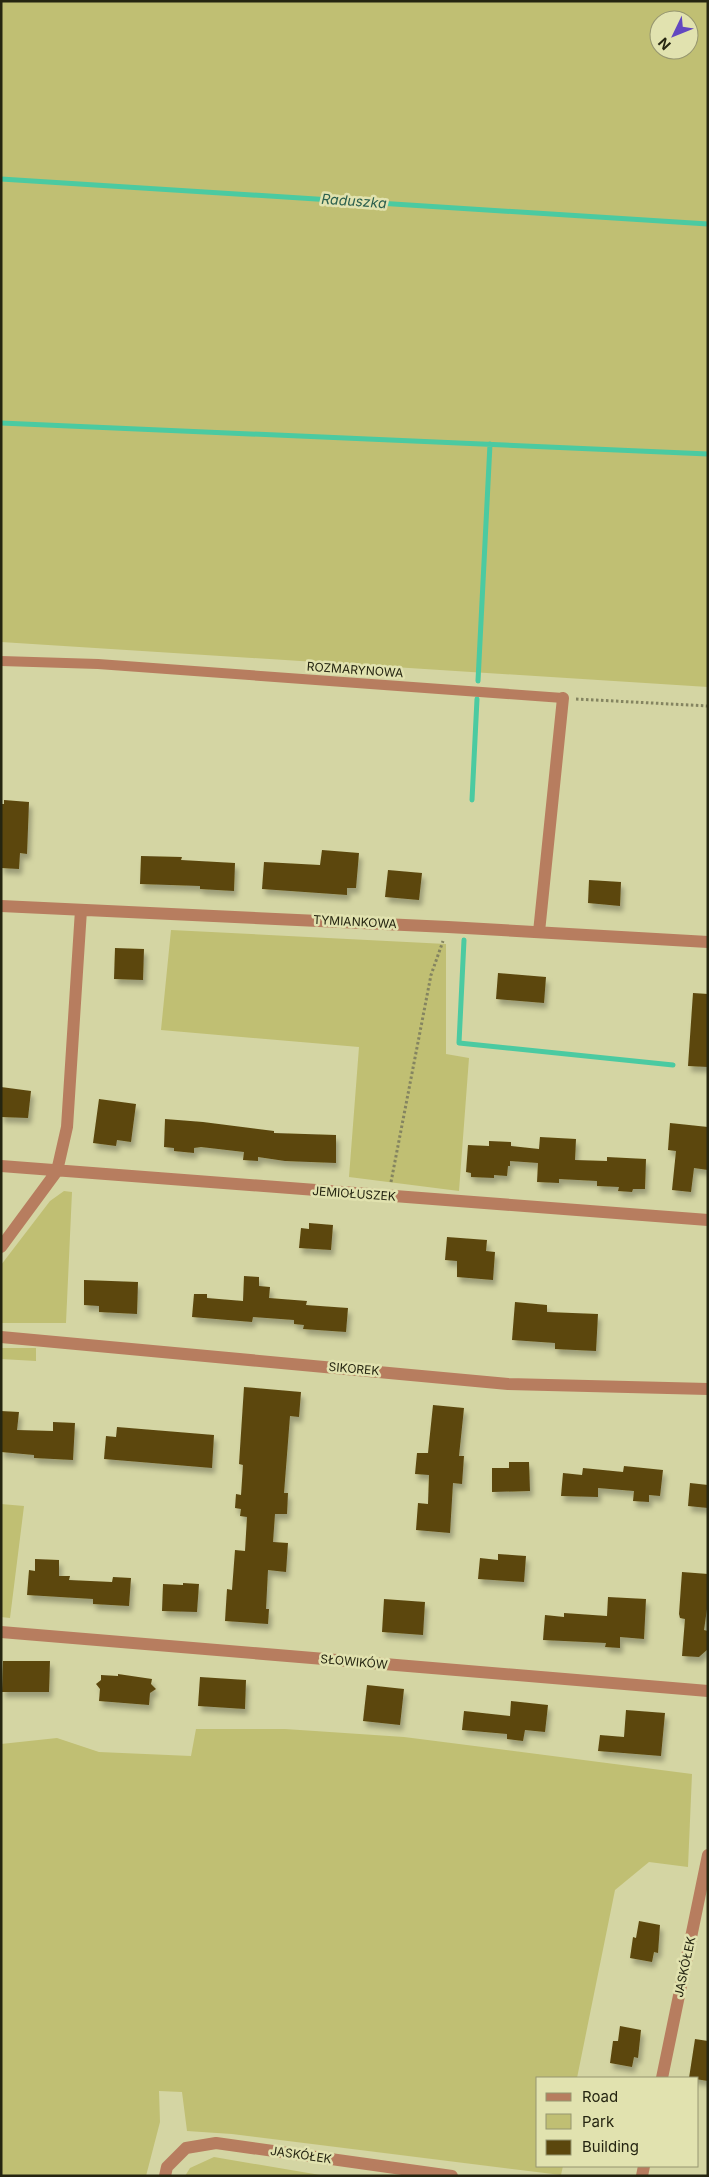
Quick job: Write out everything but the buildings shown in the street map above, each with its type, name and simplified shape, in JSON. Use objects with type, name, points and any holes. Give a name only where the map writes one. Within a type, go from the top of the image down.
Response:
[{"type":"street","points":[[539,932],[563,698]]},
{"type":"street","name":"TYMIANKOWA","points":[[1,906],[448,927],[708,942]]},
{"type":"street","points":[[1,1247],[57,1171],[67,1127],[81,910]]},
{"type":"street","name":"JEMIOŁUSZEK","points":[[1,1166],[708,1220]]},
{"type":"street","name":"SIKOREK","points":[[1,1337],[508,1384],[708,1389]]},
{"type":"street","name":"SŁOWIKÓW","points":[[1,1632],[708,1691]]},
{"type":"street","name":"JASKÓŁEK","points":[[662,2077],[708,1856]]},
{"type":"street","name":"JASKÓŁEK","points":[[165,2176],[167,2167],[186,2148],[216,2143],[452,2176]]},
{"type":"lane","name":"ROZMARYNOWA","points":[[1,661],[98,664],[563,698]]},
{"type":"path","points":[[563,698],[708,706]]},
{"type":"path","points":[[389,1196],[431,975],[448,927]]},
{"type":"green space","points":[[1,1],[708,1],[708,687],[1,642]]},
{"type":"green space","points":[[171,930],[446,944],[446,1054],[469,1058],[459,1191],[349,1177],[359,1047],[161,1030]]},
{"type":"green space","points":[[64,1191],[72,1192],[66,1323],[1,1323],[1,1265],[50,1201]]},
{"type":"green space","points":[[1,1348],[36,1348],[36,1361],[1,1359]]},
{"type":"green space","points":[[1,1504],[24,1506],[10,1618],[1,1617]]},
{"type":"green space","points":[[196,1729],[285,1729],[404,1737],[692,1774],[688,1867],[649,1862],[615,1890],[577,2077],[536,2077],[536,2167],[563,2167],[561,2175],[232,2134],[187,2131],[182,2092],[159,2091],[160,2122],[146,2176],[1,2176],[1,1744],[57,1738],[99,1752],[191,1756]]},
{"type":"green space","points":[[214,2157],[326,2176],[185,2176],[190,2168]]},
{"type":"waterway","name":"Raduszka","points":[[1,179],[708,224]]},
{"type":"waterway","points":[[1,423],[708,454]]},
{"type":"waterway","points":[[478,681],[490,444]]},
{"type":"waterway","points":[[472,800],[477,699]]},
{"type":"waterway","points":[[464,940],[459,1043],[673,1065]]}]
